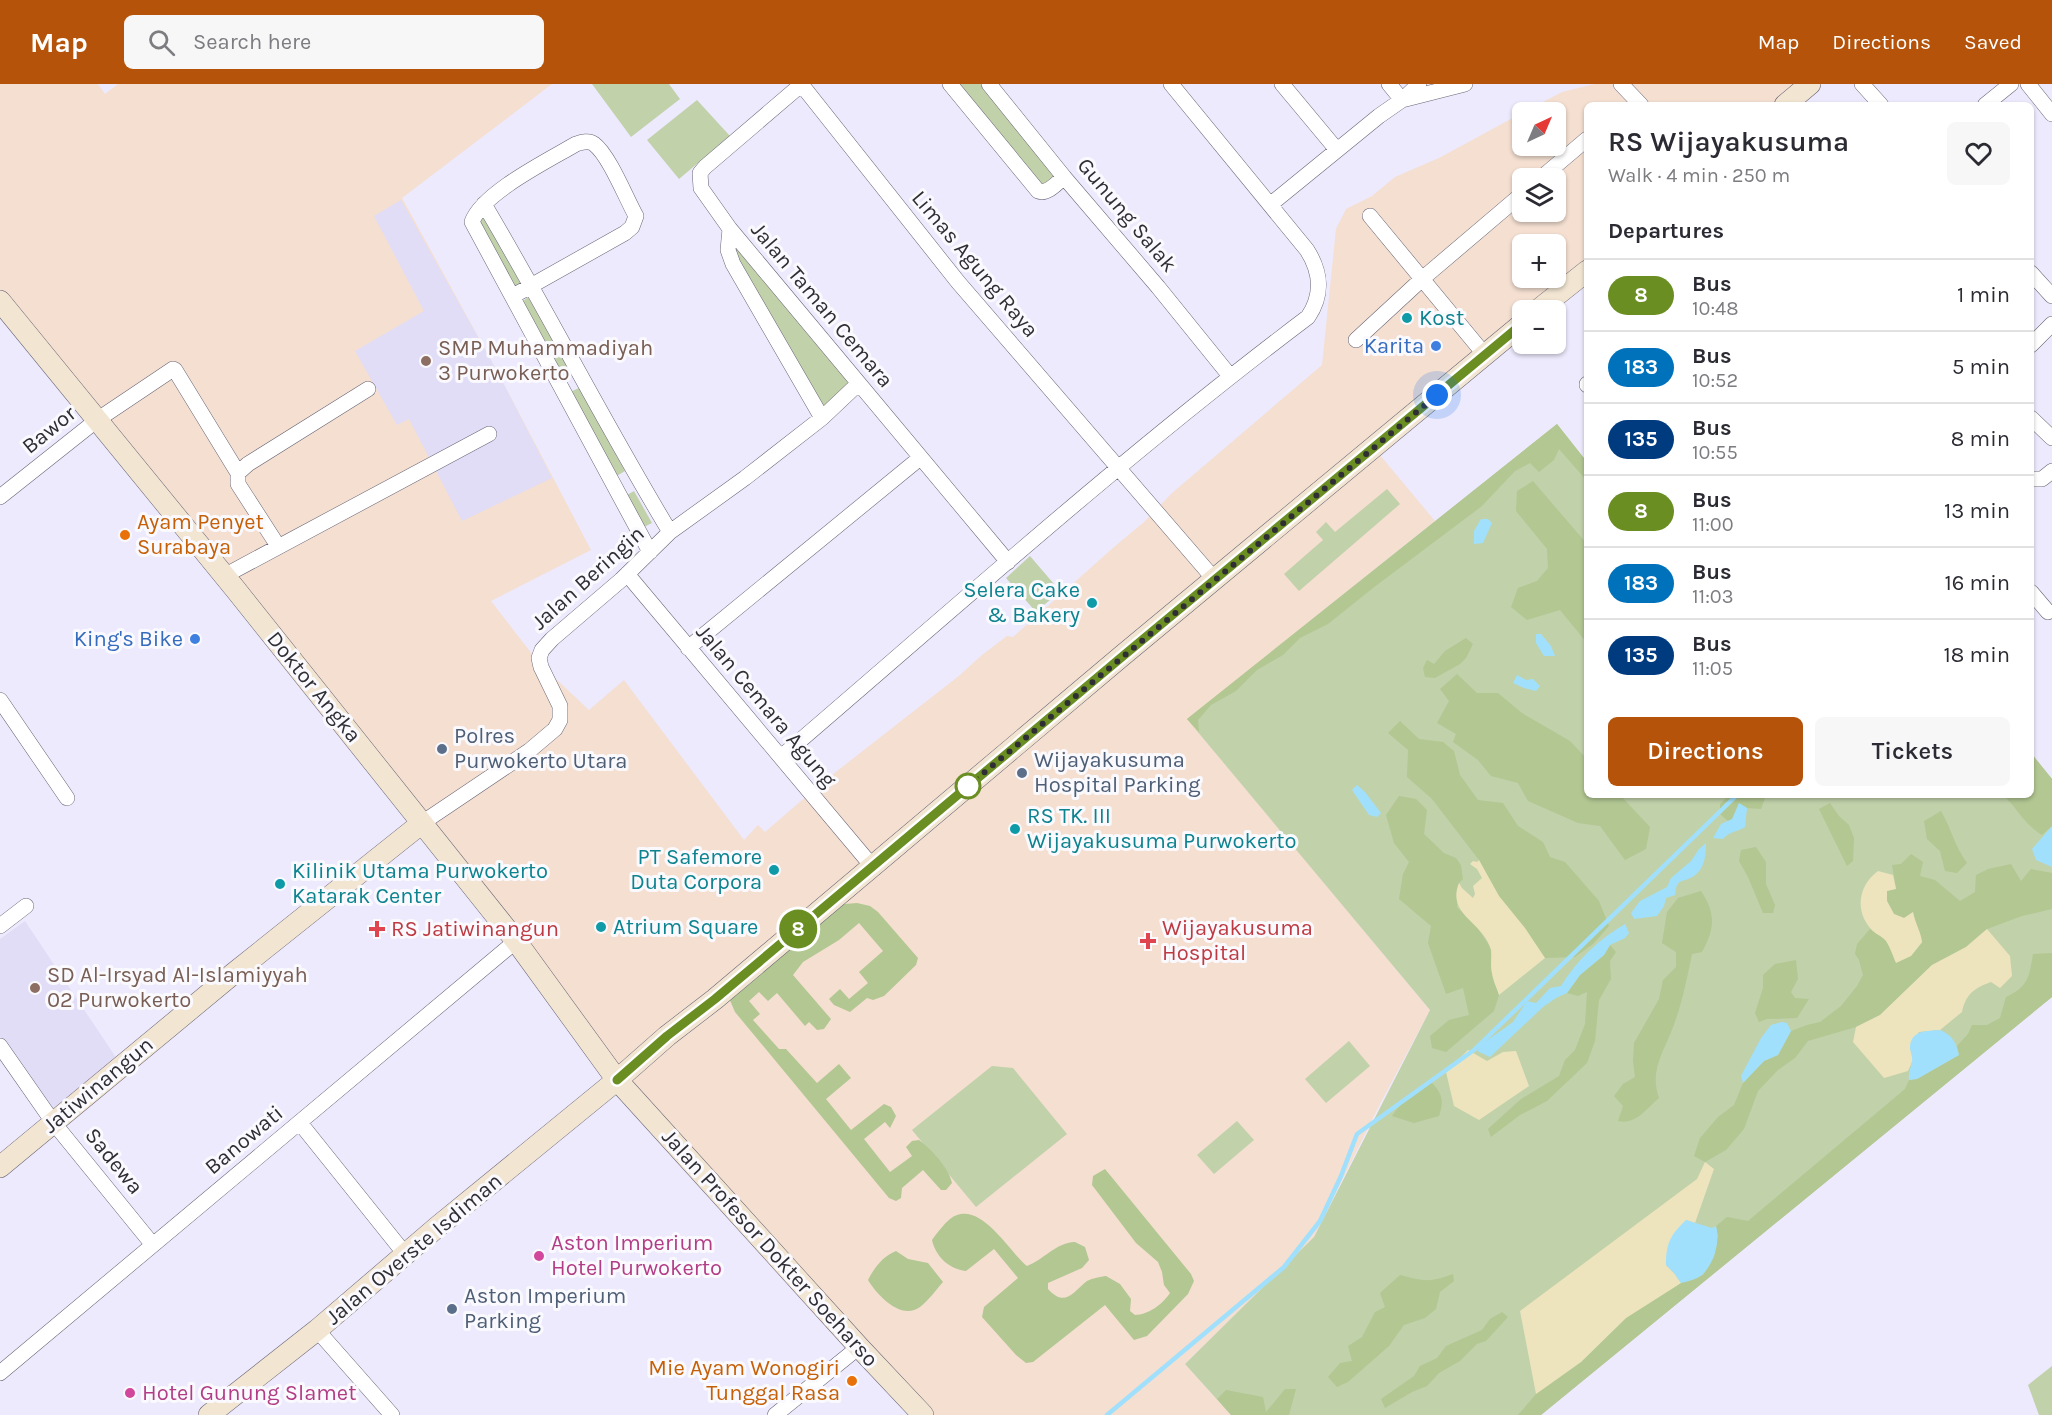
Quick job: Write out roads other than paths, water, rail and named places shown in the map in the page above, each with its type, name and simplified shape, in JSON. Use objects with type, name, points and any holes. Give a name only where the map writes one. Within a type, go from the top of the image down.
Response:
[{"type":"street","name":"Jalan Taman Cemara","points":[[801,84],[700,173],[701,188],[730,229],[1008,562]]},
{"type":"street","name":"Limas Agung Raya","points":[[801,84],[958,282],[1215,580]]},
{"type":"street","points":[[950,84],[1038,191],[1042,193],[1047,191],[1064,177]]},
{"type":"street","name":"Gunung Salak","points":[[989,84],[1230,376]]},
{"type":"street","points":[[781,757],[1119,467],[1230,376],[1308,317],[1317,302],[1318,272],[1314,260],[1271,204],[1171,84]]},
{"type":"street","points":[[1282,84],[1337,150]]},
{"type":"street","points":[[1389,84],[1402,100]]},
{"type":"street","points":[[1271,204],[1419,84]]},
{"type":"street","points":[[1402,100],[1466,84]]},
{"type":"street","points":[[1621,84],[1633,102]]},
{"type":"street","points":[[1789,102],[1810,84]]},
{"type":"street","points":[[1862,84],[1878,102]]},
{"type":"street","points":[[1989,102],[2011,84]]},
{"type":"street","points":[[2028,84],[2052,114]]},
{"type":"street","points":[[513,296],[625,233],[635,222],[636,216],[605,156],[593,143],[588,141],[576,144],[502,189],[484,204],[472,219],[473,224],[650,552]]},
{"type":"street","points":[[1553,168],[1584,142]]},
{"type":"street","points":[[1356,340],[1422,279],[1512,202]]},
{"type":"street","points":[[484,204],[532,285],[635,475],[670,532]]},
{"type":"street","points":[[1370,216],[1485,355]]},
{"type":"street","points":[[730,229],[728,250],[733,264],[822,418]]},
{"type":"street","points":[[1551,300],[1584,273]]},
{"type":"street","points":[[2034,276],[2052,296]]},
{"type":"street","name":"Doktor Angka","points":[[0,302],[224,576],[516,941],[617,1080]]},
{"type":"street","points":[[2034,342],[2052,324]]},
{"type":"street","name":"Jalan Overste Isdiman","points":[[217,1412],[1512,332]]},
{"type":"street","name":"Bawor","points":[[0,497],[97,420],[173,369],[238,473]]},
{"type":"street","points":[[561,388],[581,378]]},
{"type":"street","name":"Jalan Beringin","points":[[422,823],[529,751],[555,729],[562,713],[539,658],[542,650],[552,639],[627,574],[670,532],[746,478],[822,418],[858,384]]},
{"type":"street","points":[[278,546],[238,484],[238,473],[248,464],[368,389]]},
{"type":"street","points":[[2034,421],[2052,438]]},
{"type":"street","points":[[224,576],[489,434]]},
{"type":"street","points":[[688,648],[920,458]]},
{"type":"street","points":[[2034,479],[2042,479],[2052,471]]},
{"type":"street","points":[[614,485],[635,475]]},
{"type":"street","name":"Jalan Cemara Agung","points":[[627,574],[872,866]]},
{"type":"street","points":[[2034,596],[2048,612]]},
{"type":"street","points":[[0,700],[67,798]]},
{"type":"street","name":"Jatiwinangun","points":[[0,1167],[234,973],[422,823]]},
{"type":"street","points":[[0,926],[26,906]]},
{"type":"street","name":"Banowati","points":[[0,1373],[516,941]]},
{"type":"street","name":"Sadewa","points":[[0,1046],[53,1122],[153,1245]]},
{"type":"street","name":"Jalan Profesor Dokter Soeharso","points":[[617,1080],[923,1415]]},
{"type":"street","points":[[300,1123],[405,1254]]},
{"type":"street","points":[[317,1330],[392,1415]]},
{"type":"street","points":[[775,1415],[859,1347]]},
{"type":"water","points":[[1481,519],[1488,519],[1492,523],[1483,543],[1474,544],[1474,531]]},
{"type":"water","points":[[1536,634],[1541,634],[1551,646],[1555,656],[1544,656],[1536,643]]},
{"type":"water","points":[[1517,675],[1526,680],[1533,679],[1540,686],[1536,691],[1513,683]]},
{"type":"water","points":[[1357,785],[1381,813],[1377,817],[1369,815],[1352,790]]},
{"type":"water","points":[[1739,803],[1747,808],[1745,827],[1723,839],[1713,838],[1721,824],[1732,819]]},
{"type":"water","points":[[2052,826],[2052,867],[2036,860],[2032,849]]},
{"type":"water","points":[[1706,843],[1701,869],[1694,876],[1677,885],[1675,895],[1666,898],[1657,916],[1634,919],[1631,913],[1640,901],[1667,887],[1671,878],[1691,861]]},
{"type":"water","points":[[1625,924],[1629,933],[1625,938],[1610,945],[1604,955],[1580,975],[1567,993],[1543,1007],[1490,1057],[1477,1051],[1482,1044],[1513,1022],[1527,1001],[1536,1003],[1550,988],[1561,986],[1589,951],[1606,936]]},
{"type":"water","points":[[1787,1023],[1791,1031],[1778,1055],[1764,1061],[1743,1083],[1741,1076],[1761,1038],[1771,1025]]},
{"type":"water","points":[[1940,1030],[1953,1039],[1959,1055],[1917,1079],[1909,1080],[1912,1059],[1910,1047],[1913,1037],[1920,1032]]},
{"type":"water","points":[[1686,1220],[1712,1228],[1716,1226],[1717,1244],[1714,1257],[1704,1273],[1681,1283],[1666,1265],[1666,1258],[1670,1240]]},
{"type":"waterway","points":[[1107,1415],[1284,1267],[1320,1221],[1357,1134],[1474,1050],[1734,798]]},
{"type":"place","name":"Kost","points":[[1407,318]]},
{"type":"place","name":"Karita","points":[[1436,346]]},
{"type":"place","name":"SMP Muhammadiyah 3 Purwokerto","points":[[426,361]]},
{"type":"place","name":"Ayam Penyet Surabaya","points":[[125,535]]},
{"type":"place","name":"Selera Cake & Bakery","points":[[1092,603]]},
{"type":"place","name":"King's Bike","points":[[195,639]]},
{"type":"place","name":"Polres Purwokerto Utara","points":[[442,749]]},
{"type":"place","name":"Wijayakusuma Hospital Parking","points":[[1022,773]]},
{"type":"place","name":"RS TK. III Wijayakusuma Purwokerto","points":[[1015,829]]},
{"type":"place","name":"PT Safemore Duta Corpora","points":[[774,870]]},
{"type":"place","name":"Kilinik Utama Purwokerto Katarak Center","points":[[280,884]]},
{"type":"place","name":"Atrium Square","points":[[601,927]]},
{"type":"place","name":"RS Jatiwinangun","points":[[377,929]]},
{"type":"place","name":"Wijayakusuma Hospital","points":[[1148,941]]},
{"type":"place","name":"SD Al-Irsyad Al-Islamiyyah 02 Purwokerto","points":[[35,988]]},
{"type":"place","name":"Aston Imperium Hotel Purwokerto","points":[[539,1256]]},
{"type":"place","name":"Aston Imperium Parking","points":[[452,1309]]},
{"type":"place","name":"Mie Ayam Wonogiri Tunggal Rasa","points":[[852,1381]]},
{"type":"place","name":"Hotel Gunung Slamet","points":[[130,1393]]}]
